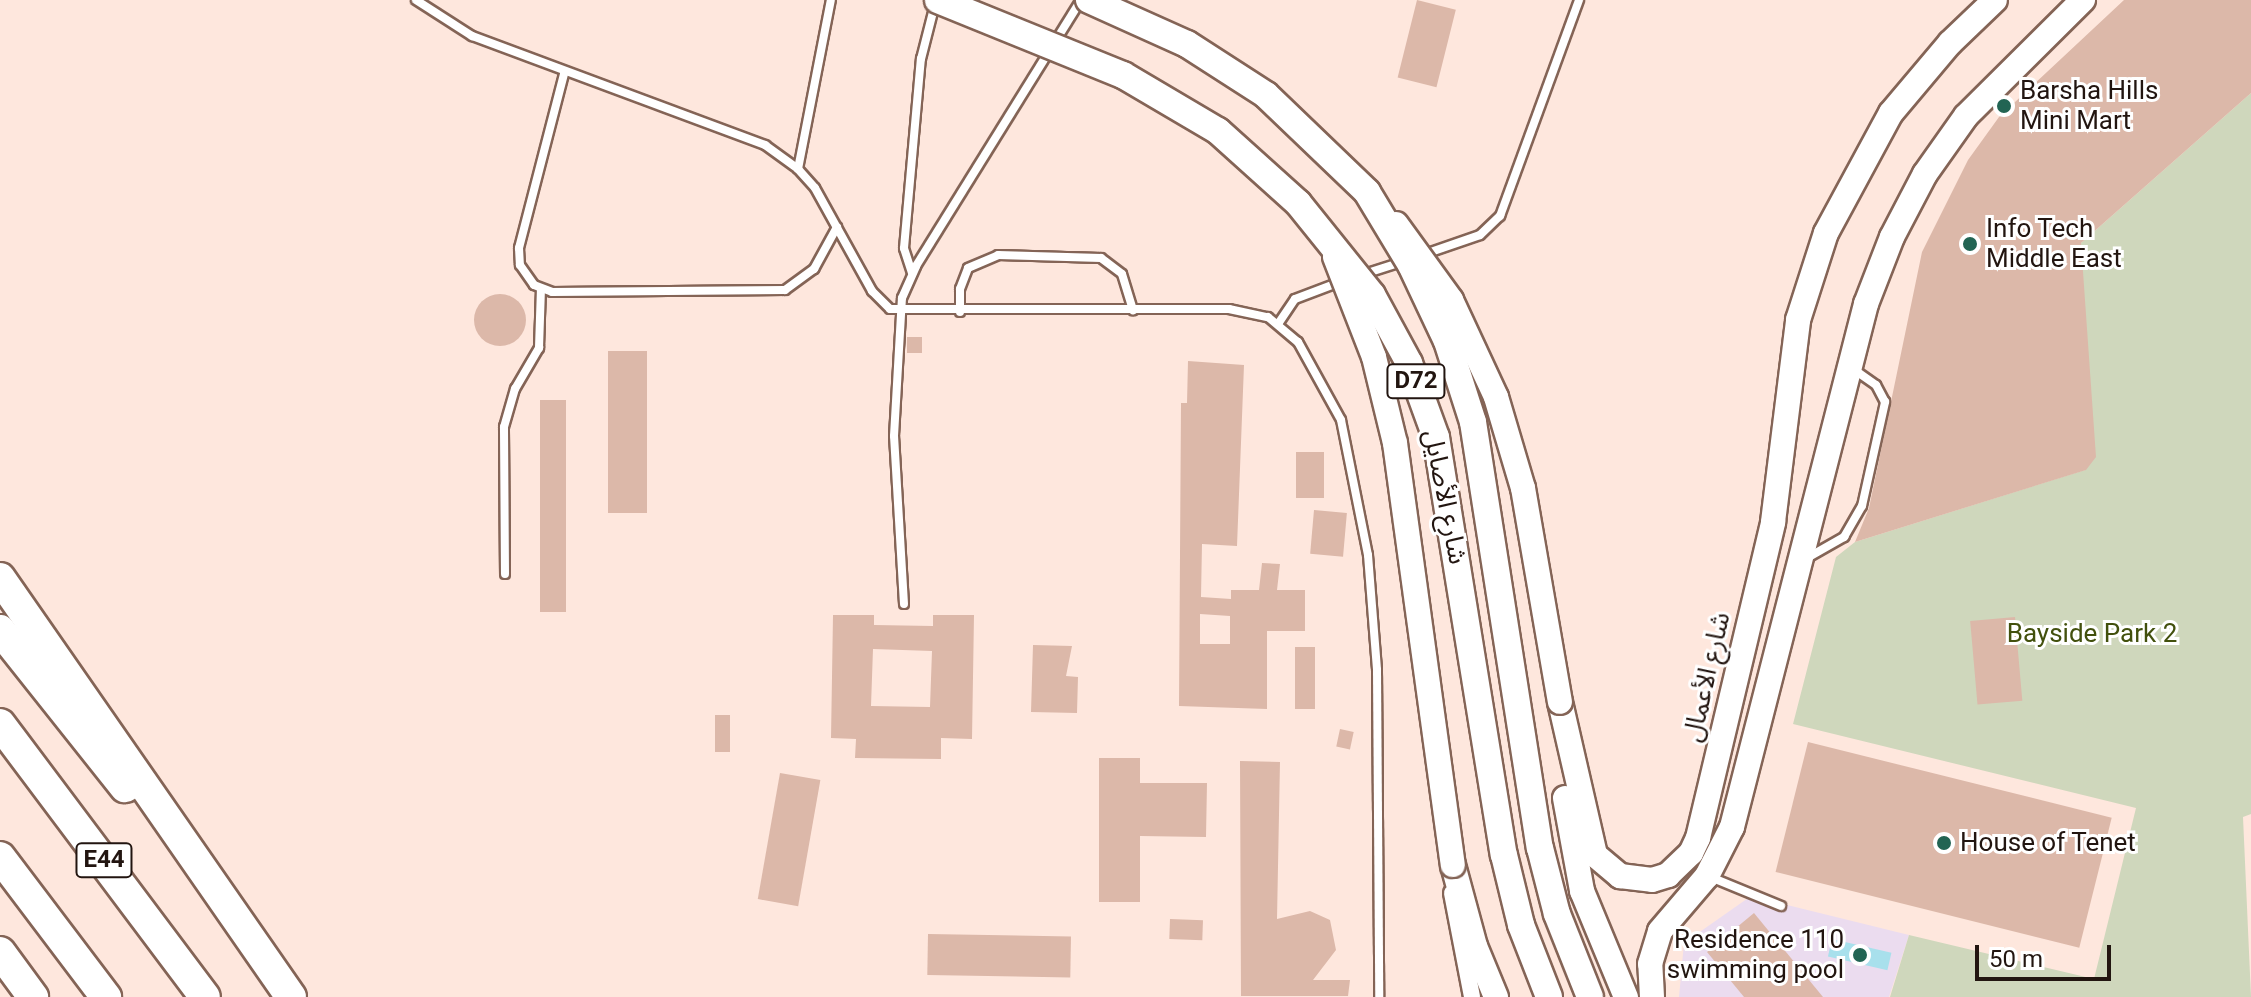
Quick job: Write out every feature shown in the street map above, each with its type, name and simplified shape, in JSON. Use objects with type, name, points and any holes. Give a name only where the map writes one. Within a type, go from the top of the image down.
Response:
[{"type":"highway","points":[[0,578],[291,997]]},
{"type":"highway","points":[[0,630],[119,782],[154,803]]},
{"type":"highway","name":"E44","points":[[0,724],[205,997]]},
{"type":"highway","points":[[0,857],[106,997]]},
{"type":"highway","points":[[0,952],[33,997]]},
{"type":"highway","points":[[0,985],[10,997]]},
{"type":"main road","name":"شارع الأصايل","points":[[937,0],[1123,75],[1187,110],[1274,179],[1324,233],[1392,328],[1436,437],[1504,855],[1521,925],[1549,997]]},
{"type":"main road","name":"شارع الأصايل","points":[[1089,0],[1187,44],[1240,77],[1302,125],[1367,192],[1430,303],[1473,422],[1540,848],[1557,914],[1590,997]]},
{"type":"street","name":"شارع الأعمال","points":[[1582,848],[1606,868],[1636,880],[1668,875],[1691,853],[1773,522],[1789,365],[1810,276],[1845,191],[1891,113],[1950,43],[1995,0]]},
{"type":"street","points":[[1652,997],[1650,964],[1660,931],[1707,876],[1732,827],[1850,367],[1878,270],[1925,174],[1989,89],[2083,0]]},
{"type":"street","name":"شارع الأعمال","points":[[1367,192],[1433,270],[1496,397],[1523,488],[1560,702],[1593,925],[1626,997]]},
{"type":"street","points":[[1324,233],[1374,357],[1395,443],[1453,865],[1470,932],[1496,997]]},
{"type":"street","points":[[1453,865],[1454,916],[1471,993]]},
{"type":"lane","points":[[416,0],[472,36],[564,74],[745,136],[798,169],[837,227],[877,298],[898,312],[1229,309],[1278,324],[1312,360],[1333,399],[1362,517],[1377,670],[1379,997]]},
{"type":"lane","points":[[798,169],[831,0]]},
{"type":"lane","points":[[912,273],[904,255],[921,59],[937,0]]},
{"type":"lane","points":[[904,604],[894,436],[898,312],[912,273],[1081,0]]},
{"type":"lane","points":[[1278,324],[1288,306],[1303,294],[1467,240],[1491,227],[1510,192],[1579,0]]},
{"type":"lane","points":[[564,74],[519,248],[523,273],[541,289],[785,290],[814,269],[837,227]]},
{"type":"lane","points":[[960,312],[960,289],[968,268],[998,255],[1101,258],[1122,274],[1133,310]]},
{"type":"lane","points":[[505,574],[504,427],[515,389],[539,348],[541,289]]},
{"type":"lane","points":[[1800,562],[1844,537],[1860,513],[1885,402],[1876,385],[1850,367]]},
{"type":"lane","points":[[1707,876],[1781,906]]},
{"type":"shaded area","points":[[1751,896],[1909,935],[1889,997],[1679,997],[1684,943]]},
{"type":"green space","name":"Bayside Park 2","points":[[2251,93],[2251,814],[2243,817],[2251,997],[1890,997],[1909,935],[2094,979],[2136,808],[1793,724],[1836,557],[1855,542],[2085,470],[2081,243]]},
{"type":"water","name":"Residence 110 swimming pool","points":[[1832,939],[1891,953],[1887,970],[1828,957]]},
{"type":"building","points":[[1417,0],[1456,10],[1436,87],[1398,78]]},
{"type":"building","points":[[2124,0],[2251,0],[2251,93],[2081,243],[2096,457],[2086,470],[1855,542],[1869,508],[1922,252],[1968,160],[1999,117]]},
{"type":"building","points":[[500,294],[518,302],[526,320],[518,338],[500,346],[482,338],[474,320],[482,302]]},
{"type":"building","points":[[907,337],[922,337],[922,353],[907,353]]},
{"type":"building","points":[[608,351],[647,351],[647,513],[608,513]]},
{"type":"building","points":[[1188,361],[1244,365],[1237,546],[1202,544],[1201,597],[1231,599],[1231,590],[1259,590],[1262,563],[1280,564],[1277,590],[1305,590],[1305,631],[1267,631],[1267,709],[1179,706],[1181,403],[1187,403]],"holes":[[[1200,614],[1230,616],[1230,644],[1200,644]]]},
{"type":"building","points":[[540,400],[566,400],[566,612],[540,612]]},
{"type":"building","points":[[1296,452],[1324,452],[1324,498],[1296,498]]},
{"type":"building","points":[[1314,510],[1347,513],[1343,557],[1310,554]]},
{"type":"building","points":[[833,615],[874,615],[874,625],[933,626],[933,615],[974,615],[972,739],[941,738],[941,759],[855,758],[856,739],[831,738]],"holes":[[[873,649],[932,651],[930,707],[871,706]]]},
{"type":"building","points":[[2015,617],[2022,701],[1977,705],[1970,621]]},
{"type":"building","points":[[1033,645],[1072,646],[1066,676],[1078,677],[1077,713],[1031,712]]},
{"type":"building","points":[[1295,647],[1315,647],[1315,709],[1295,709]]},
{"type":"building","points":[[715,715],[730,715],[730,752],[715,752]]},
{"type":"building","points":[[1340,729],[1354,732],[1350,750],[1336,747]]},
{"type":"building","name":"House of Tenet","points":[[1808,742],[2112,818],[2079,948],[1776,872]]},
{"type":"building","points":[[1099,758],[1140,758],[1140,783],[1207,783],[1206,837],[1140,836],[1140,902],[1099,902]]},
{"type":"building","points":[[1240,761],[1280,762],[1277,919],[1310,911],[1330,920],[1336,950],[1313,980],[1350,980],[1348,996],[1241,996]]},
{"type":"building","points":[[780,773],[820,780],[798,906],[758,899]]},
{"type":"building","points":[[1754,913],[1823,997],[1744,997],[1707,952]]},
{"type":"building","points":[[1170,919],[1203,920],[1202,940],[1169,939]]},
{"type":"building","points":[[928,934],[1071,936],[1070,977],[927,975]]},
{"type":"place","name":"Barsha Hills Mini Mart","points":[[2004,106]]},
{"type":"place","name":"Info Tech Middle East","points":[[1970,244]]},
{"type":"place","name":"House of Tenet","points":[[1944,843]]},
{"type":"place","name":"Residence 110 swimming pool","points":[[1860,955]]}]
